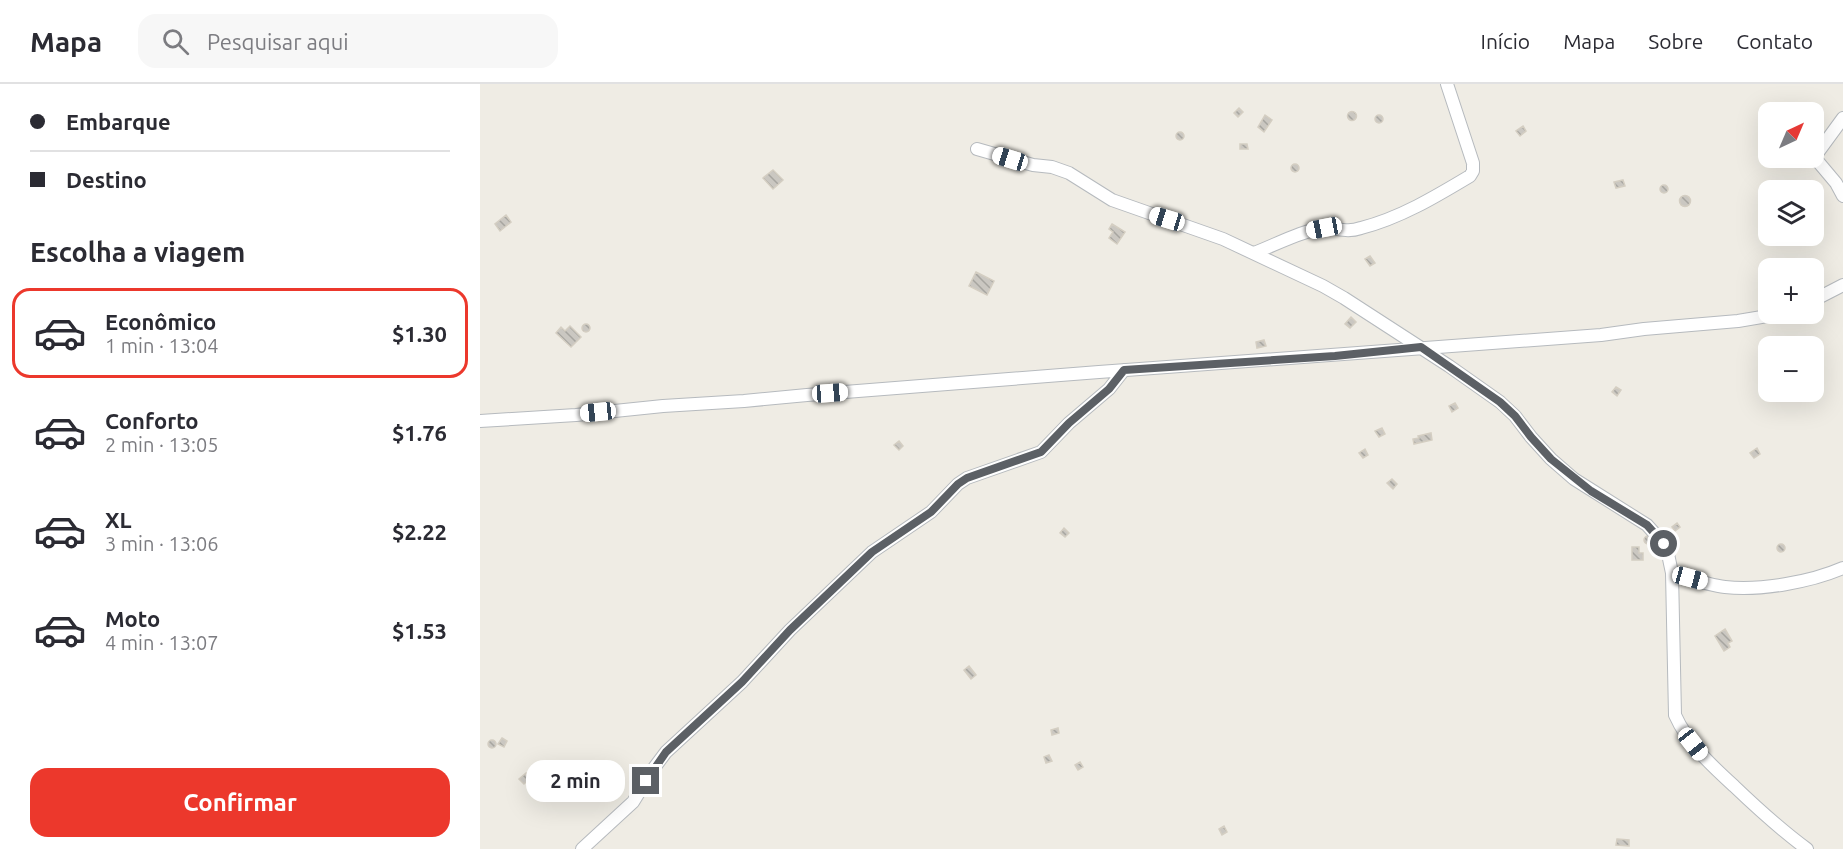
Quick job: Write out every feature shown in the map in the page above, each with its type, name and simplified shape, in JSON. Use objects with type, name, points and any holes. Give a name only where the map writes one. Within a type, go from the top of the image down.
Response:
[{"type":"street","points":[[1254,254],[1309,231],[1324,228],[1343,231],[1360,229],[1432,199],[1470,176],[1473,163],[1447,84]]},
{"type":"street","points":[[1843,118],[1815,158],[1836,183],[1843,196]]},
{"type":"street","points":[[977,149],[1069,173],[1112,200],[1214,235],[1323,286],[1421,347],[1500,402],[1515,416],[1551,459],[1574,479],[1647,525],[1664,544],[1672,573],[1676,715],[1682,730],[1704,758],[1777,826],[1807,849]]},
{"type":"street","points":[[1824,295],[1843,285]]},
{"type":"street","points":[[480,421],[1124,370],[1335,356],[1421,347],[1601,335],[1758,318]]},
{"type":"street","points":[[582,849],[633,802],[666,752],[742,682],[790,630],[872,552],[931,512],[958,484],[967,478],[1041,452],[1069,423],[1109,389],[1124,370]]},
{"type":"street","points":[[1672,573],[1723,587],[1747,588],[1772,586],[1843,568]]},
{"type":"building","points":[[1239,108],[1243,112],[1238,117],[1234,113]]},
{"type":"building","points":[[1352,111],[1357,116],[1352,121],[1347,116]]},
{"type":"building","points":[[1265,115],[1272,120],[1264,132],[1258,127]]},
{"type":"building","points":[[1379,115],[1383,119],[1379,123],[1375,119]]},
{"type":"building","points":[[1523,126],[1526,131],[1520,136],[1516,131]]},
{"type":"building","points":[[1180,132],[1184,136],[1180,140],[1176,136]]},
{"type":"building","points":[[1240,144],[1247,144],[1248,149],[1240,149]]},
{"type":"building","points":[[1295,164],[1299,168],[1295,172],[1291,168]]},
{"type":"building","points":[[773,170],[783,180],[773,189],[763,178]]},
{"type":"building","points":[[1623,180],[1625,186],[1616,188],[1614,182]]},
{"type":"building","points":[[1664,185],[1668,189],[1664,193],[1660,189]]},
{"type":"building","points":[[1685,196],[1689,197],[1689,205],[1685,206],[1681,205],[1680,201],[1681,197]]},
{"type":"building","points":[[506,215],[511,222],[500,231],[495,224]]},
{"type":"building","points":[[1112,224],[1125,232],[1117,244],[1109,238],[1113,232],[1109,229]]},
{"type":"building","points":[[1370,256],[1375,263],[1370,266],[1365,259]]},
{"type":"building","points":[[976,272],[994,281],[987,295],[969,286]]},
{"type":"building","points":[[1351,317],[1356,322],[1350,328],[1345,324]]},
{"type":"building","points":[[586,324],[590,328],[586,332],[582,328]]},
{"type":"building","points":[[570,326],[581,337],[571,347],[556,333],[561,327],[565,331]]},
{"type":"building","points":[[1264,340],[1266,346],[1257,348],[1256,342]]},
{"type":"building","points":[[1616,387],[1621,390],[1617,396],[1612,392]]},
{"type":"building","points":[[1455,403],[1458,408],[1452,412],[1449,406]]},
{"type":"building","points":[[1382,428],[1385,434],[1379,437],[1375,431]]},
{"type":"building","points":[[1431,433],[1432,440],[1414,444],[1413,439]]},
{"type":"building","points":[[899,441],[903,446],[899,450],[894,445]]},
{"type":"building","points":[[1757,448],[1760,454],[1754,458],[1750,453]]},
{"type":"building","points":[[1365,449],[1368,455],[1363,458],[1359,453]]},
{"type":"building","points":[[1392,479],[1397,484],[1393,489],[1387,483]]},
{"type":"building","points":[[1677,523],[1680,527],[1675,531],[1672,527]]},
{"type":"building","points":[[1064,528],[1069,533],[1065,537],[1060,533]]},
{"type":"building","points":[[1648,536],[1652,540],[1648,544],[1644,540]]},
{"type":"building","points":[[1781,544],[1785,548],[1781,552],[1777,548]]},
{"type":"building","points":[[1632,547],[1639,547],[1639,553],[1643,553],[1643,560],[1632,560]]},
{"type":"building","points":[[1725,629],[1732,641],[1728,643],[1730,647],[1724,651],[1715,636]]},
{"type":"building","points":[[969,666],[976,675],[971,679],[964,670]]},
{"type":"building","points":[[1058,728],[1059,733],[1052,735],[1051,730]]},
{"type":"building","points":[[502,738],[507,741],[504,747],[498,744]]},
{"type":"building","points":[[492,740],[496,744],[492,748],[488,744]]},
{"type":"building","points":[[1049,755],[1052,761],[1046,763],[1044,757]]},
{"type":"building","points":[[1080,762],[1083,767],[1078,770],[1075,765]]},
{"type":"building","points":[[526,773],[530,778],[524,784],[519,779]]},
{"type":"building","points":[[1224,826],[1227,832],[1222,835],[1219,829]]},
{"type":"building","points":[[1617,839],[1629,840],[1629,846],[1616,845]]},
{"type":"route","points":[[646,781],[666,752],[742,682],[790,630],[872,552],[931,512],[958,484],[967,478],[1041,452],[1069,423],[1109,389],[1124,370],[1335,356],[1421,347],[1500,402],[1515,416],[1551,459],[1574,479],[1647,525],[1664,544]]}]
